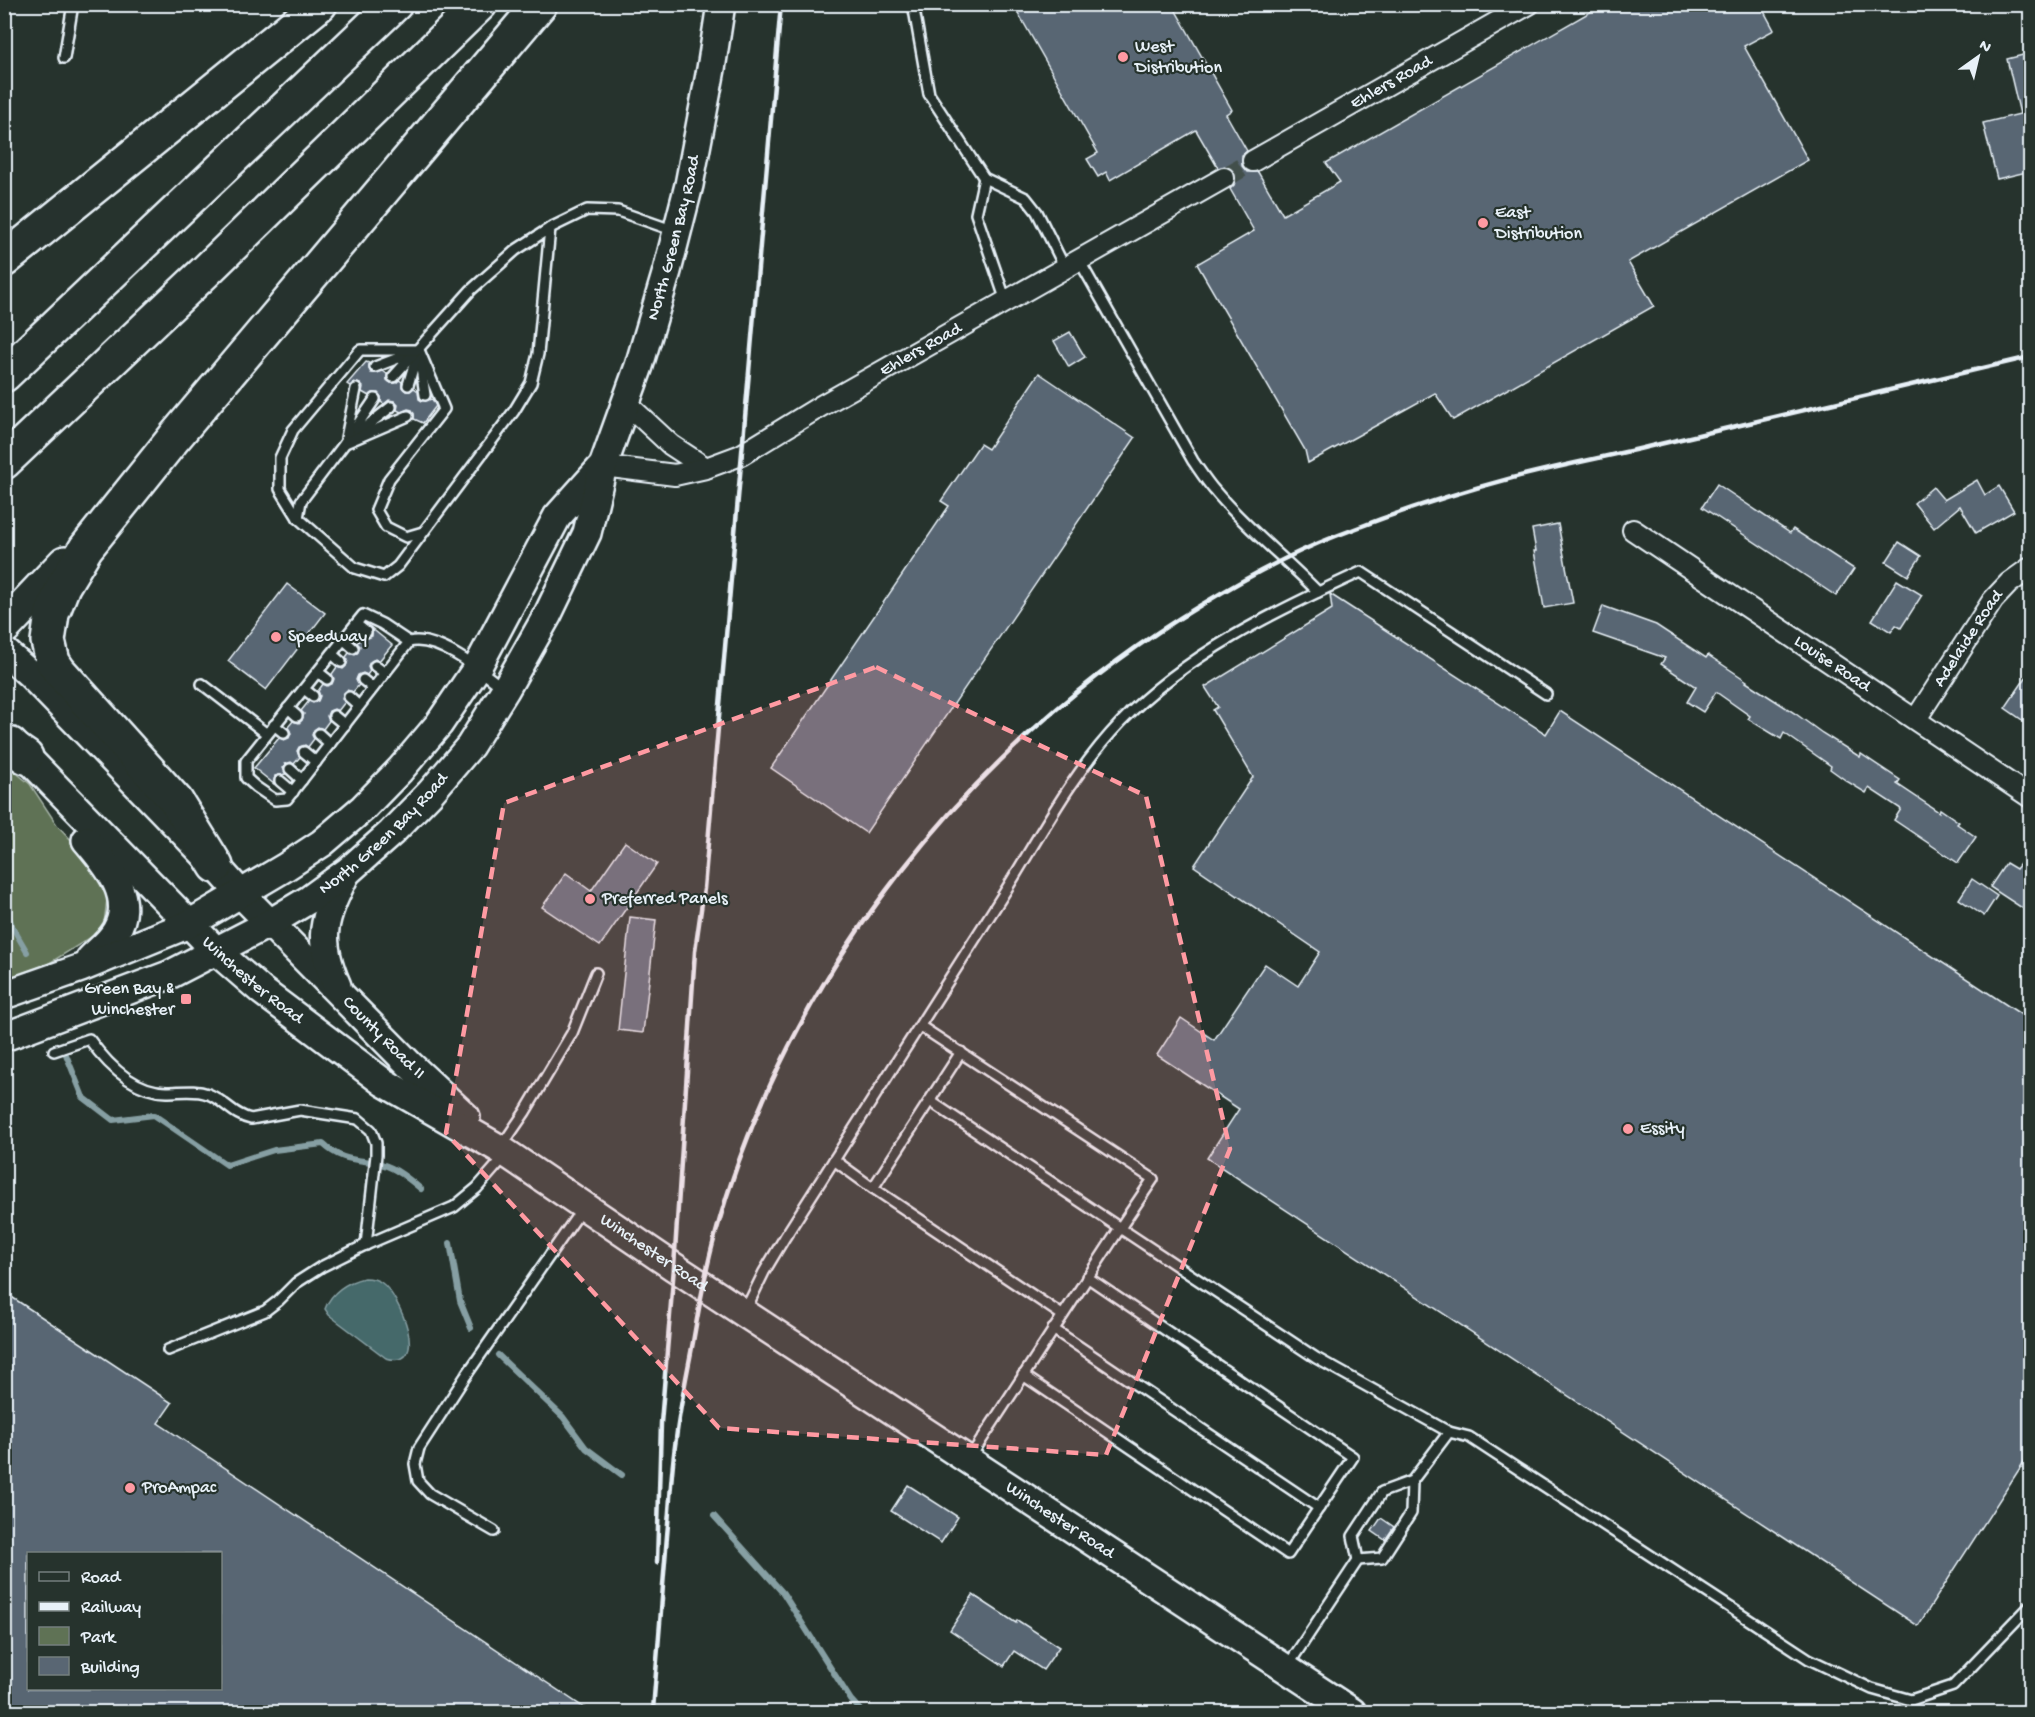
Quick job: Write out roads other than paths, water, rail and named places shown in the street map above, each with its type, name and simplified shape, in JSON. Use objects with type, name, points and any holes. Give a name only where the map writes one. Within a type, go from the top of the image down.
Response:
[{"type":"highway","points":[[4,260],[320,4]]},
{"type":"highway","points":[[4,375],[395,4]]},
{"type":"highway","points":[[4,462],[206,271],[480,4]]},
{"type":"highway","points":[[216,866],[176,801],[80,697],[53,662],[48,641],[52,614],[63,586],[86,548],[182,429],[540,4]]},
{"type":"highway","points":[[4,627],[59,568],[86,548]]},
{"type":"main road","name":"North Green Bay Road","points":[[4,1037],[169,975],[270,923],[310,899],[347,872],[391,833],[430,793],[470,746],[548,614],[587,533],[603,466],[645,345],[689,185],[722,4]]},
{"type":"main road","name":"North Green Bay Road","points":[[4,995],[81,968],[189,924],[322,843],[363,808],[400,770],[439,724],[477,668],[557,517],[603,466]]},
{"type":"main road","points":[[4,651],[31,675],[270,923]]},
{"type":"main road","points":[[18,750],[112,874],[118,883],[123,899],[123,911],[115,933],[81,968]]},
{"type":"main road","name":"Winchester Road","points":[[18,750],[216,951],[262,992],[383,1082],[503,1152],[744,1314],[1352,1713]]},
{"type":"main road","points":[[340,992],[327,964],[323,943],[325,925],[332,902],[347,872]]},
{"type":"main road","name":"County Road II","points":[[270,923],[411,1066],[503,1152]]},
{"type":"street","name":"Ehlers Road","points":[[1253,161],[1529,4]]},
{"type":"street","name":"Ehlers Road","points":[[603,466],[675,475],[706,468],[741,455],[821,406],[1224,178]]},
{"type":"street","points":[[626,403],[671,445],[706,468]]},
{"type":"street","name":"Louise Road","points":[[1633,531],[2031,797]]},
{"type":"street","name":"Adelaide Road","points":[[1916,719],[1993,600],[2009,583],[2031,568]]},
{"type":"lane","points":[[64,58],[74,4]]},
{"type":"lane","points":[[913,4],[929,94],[984,178],[1026,198],[1072,264],[1193,461],[1209,483],[1250,528],[1318,592]]},
{"type":"lane","points":[[984,178],[976,214],[1006,301]]},
{"type":"lane","points":[[393,377],[471,290],[516,250],[550,228],[587,210],[618,211],[677,232]]},
{"type":"lane","points":[[419,350],[360,350],[293,430],[280,458],[280,489],[298,518],[355,568],[384,577],[398,566],[514,411],[531,383],[538,354],[550,228]]},
{"type":"lane","points":[[375,367],[419,350]]},
{"type":"lane","points":[[408,386],[419,350]]},
{"type":"lane","points":[[419,350],[424,395]]},
{"type":"lane","points":[[419,350],[444,409],[389,478],[376,510],[386,527],[406,537],[423,532]]},
{"type":"lane","points":[[345,443],[356,389]]},
{"type":"lane","points":[[298,518],[301,501],[375,399]]},
{"type":"lane","points":[[345,443],[391,407]]},
{"type":"lane","points":[[345,443],[408,416]]},
{"type":"lane","points":[[744,1314],[764,1272],[1063,797],[1094,753],[1115,729],[1157,689],[1254,625],[1361,572],[1546,694]]},
{"type":"lane","points":[[409,642],[382,624],[363,615],[250,755],[246,761],[246,778],[256,788],[275,800],[287,799],[409,642],[417,640],[442,647],[477,668],[505,690]]},
{"type":"lane","points":[[356,624],[366,632]]},
{"type":"lane","points":[[344,640],[353,648]]},
{"type":"lane","points":[[388,649],[398,657]]},
{"type":"lane","points":[[332,654],[341,662]]},
{"type":"lane","points":[[375,666],[385,673]]},
{"type":"lane","points":[[318,672],[327,679]]},
{"type":"lane","points":[[363,680],[373,688]]},
{"type":"lane","points":[[202,684],[267,734]]},
{"type":"lane","points":[[304,689],[313,696]]},
{"type":"lane","points":[[349,697],[359,706]]},
{"type":"lane","points":[[288,708],[297,716]]},
{"type":"lane","points":[[334,716],[345,725]]},
{"type":"lane","points":[[274,725],[284,733]]},
{"type":"lane","points":[[319,734],[330,744]]},
{"type":"lane","points":[[260,743],[268,751]]},
{"type":"lane","points":[[304,752],[316,762]]},
{"type":"lane","points":[[250,755],[259,762]]},
{"type":"lane","points":[[290,769],[302,780]]},
{"type":"lane","points":[[280,781],[293,792]]},
{"type":"lane","points":[[168,1350],[265,1311],[306,1276],[366,1245],[454,1208],[477,1188],[503,1152],[572,1033],[596,973]]},
{"type":"lane","points":[[920,1026],[1153,1179],[968,1460]]},
{"type":"lane","points":[[54,1051],[89,1039],[108,1063],[140,1085],[164,1092],[189,1091],[208,1094],[244,1118],[251,1119],[300,1110],[358,1119],[371,1130],[376,1143],[366,1245]]},
{"type":"lane","points":[[873,1188],[961,1052]]},
{"type":"lane","points":[[930,1101],[1316,1358],[1449,1432],[1469,1437],[1809,1659],[1872,1689],[1911,1700],[1953,1686],[2031,1606]]},
{"type":"lane","points":[[834,1160],[1062,1315]]},
{"type":"lane","points":[[494,1531],[430,1494],[418,1481],[415,1464],[419,1448],[465,1377],[584,1207]]},
{"type":"lane","points":[[1023,1375],[1288,1554],[1353,1457],[1088,1277]]},
{"type":"lane","points":[[1053,1329],[1319,1508]]},
{"type":"lane","points":[[1285,1669],[1358,1560],[1353,1536],[1382,1492],[1412,1481],[1449,1432]]},
{"type":"lane","points":[[1358,1560],[1382,1558],[1411,1513],[1412,1481]]},
{"type":"water","points":[[364,1278],[382,1283],[389,1290],[403,1315],[409,1343],[407,1353],[400,1359],[386,1358],[329,1315],[325,1309],[340,1289]]},
{"type":"waterway","points":[[4,905],[13,928],[27,952]]},
{"type":"waterway","points":[[65,1052],[83,1097],[113,1120],[154,1115],[227,1165],[274,1150],[323,1144],[344,1157],[392,1168],[421,1189]]},
{"type":"waterway","points":[[450,1243],[460,1301],[471,1328]]},
{"type":"waterway","points":[[498,1355],[563,1417],[586,1448],[622,1475]]},
{"type":"waterway","points":[[714,1516],[783,1593],[851,1700],[862,1712]]},
{"type":"tunnel","points":[[1224,178],[1253,161]]},
{"type":"railway","points":[[657,1563],[661,1423],[695,951],[704,889],[781,4]]},
{"type":"railway","points":[[653,1710],[674,1451],[680,1414],[711,1249],[747,1140],[789,1047],[839,958],[898,875],[965,797],[1038,725],[1117,661],[1217,595],[1318,543],[1380,519],[1512,478],[2030,357]]},
{"type":"place","name":"West Distribution","points":[[1123,57]]},
{"type":"place","name":"East Distribution","points":[[1483,223]]},
{"type":"place","name":"Speedway","points":[[276,637]]},
{"type":"place","name":"Preferred Panels","points":[[590,899]]},
{"type":"place","name":"Green Bay & Winchester","points":[[186,999]]},
{"type":"place","name":"Essity","points":[[1628,1129]]},
{"type":"place","name":"ProAmpac","points":[[130,1488]]}]
